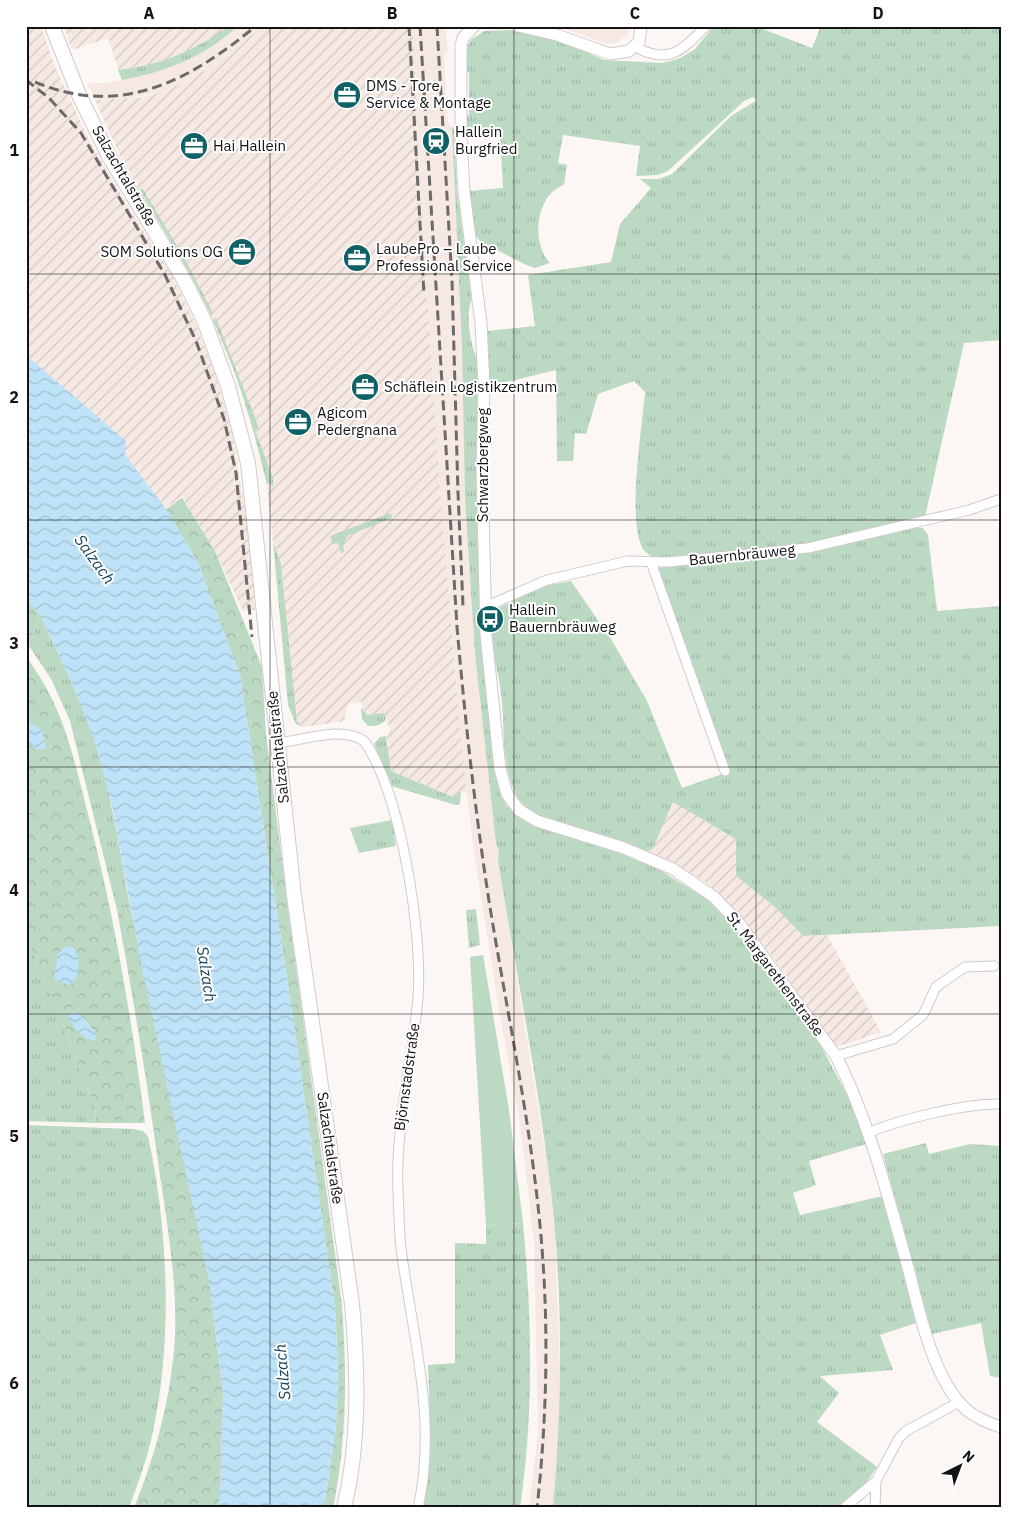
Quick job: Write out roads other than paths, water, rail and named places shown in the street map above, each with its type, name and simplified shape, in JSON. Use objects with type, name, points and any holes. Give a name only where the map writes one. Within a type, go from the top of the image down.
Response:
[{"type":"main road","name":"Salzachtalstraße","points":[[52,26],[79,95],[109,156],[183,278],[204,320],[228,386],[248,463],[294,896],[352,1304],[356,1353],[356,1400],[352,1450],[344,1508]]},
{"type":"street","points":[[518,26],[557,35],[610,54],[619,54],[635,47],[641,37],[641,26]]},
{"type":"street","points":[[635,47],[654,56],[667,57],[679,51],[706,26]]},
{"type":"street","name":"Schwarzbergweg","points":[[469,28],[463,38],[460,57],[461,139],[464,192],[481,323],[485,607]]},
{"type":"street","name":"Bauernbräuweg","points":[[485,607],[547,580],[628,561],[668,562],[808,548],[968,510],[1001,498]]},
{"type":"street","points":[[651,562],[725,771]]},
{"type":"street","name":"St. Margarethenstraße","points":[[485,607],[488,663],[500,770],[513,804],[536,821],[624,848],[673,869],[714,897],[738,922],[836,1056],[870,1132],[923,1322],[937,1363],[959,1402],[973,1414],[1001,1426]]},
{"type":"street","name":"Björnstadstraße","points":[[277,743],[342,734],[356,736],[364,741],[394,808],[403,850],[418,959],[418,998],[398,1135],[397,1169],[401,1247],[425,1414],[427,1444],[424,1484],[418,1508]]},
{"type":"street","points":[[836,1056],[893,1039],[923,1015],[936,987],[965,967],[994,966]]},
{"type":"street","points":[[870,1132],[965,1106],[982,1103],[1001,1104]]},
{"type":"street","points":[[844,1508],[876,1481],[899,1438],[906,1431],[959,1402]]},
{"type":"street","points":[[875,1508],[876,1481]]},
{"type":"water","name":"Salzach","points":[[26,355],[126,441],[125,455],[167,510],[198,563],[240,675],[289,991],[335,1308],[338,1369],[336,1426],[324,1508],[218,1508],[220,1497],[223,1394],[210,1286],[143,973],[112,806],[96,745],[74,687],[40,615],[26,598]]},
{"type":"water","points":[[26,719],[42,730],[46,749],[37,750],[26,742]]},
{"type":"water","points":[[69,946],[76,950],[78,965],[76,979],[69,985],[54,979],[58,954],[63,948]]},
{"type":"water","points":[[73,1012],[82,1016],[96,1033],[96,1041],[82,1036],[76,1029],[68,1016]]},
{"type":"railway","points":[[35,82],[66,92],[96,96],[125,95],[153,88],[205,63],[231,46],[256,26]]},
{"type":"railway","points":[[409,26],[424,295]]},
{"type":"railway","points":[[420,26],[457,627],[463,696],[484,867],[525,1110],[537,1194],[544,1270],[546,1372],[537,1508]]},
{"type":"railway","points":[[437,26],[452,281],[463,606]]},
{"type":"railway","points":[[26,80],[49,98],[81,133],[165,275],[196,341],[224,419],[236,473],[252,637]]},
{"type":"place","name":"DMS - Tore Service & Montage","points":[[347,95]]},
{"type":"place","name":"Hallein Burgfried","points":[[436,141]]},
{"type":"place","name":"Hai Hallein","points":[[194,146]]},
{"type":"place","name":"SOM Solutions OG","points":[[242,252]]},
{"type":"place","name":"LaubePro – Laube Professional Service","points":[[357,258]]},
{"type":"place","name":"Schäflein Logistikzentrum","points":[[365,387]]},
{"type":"place","name":"Agicom Pedergnana","points":[[298,422]]},
{"type":"place","name":"Hallein Bauernbräuweg","points":[[490,619]]}]
